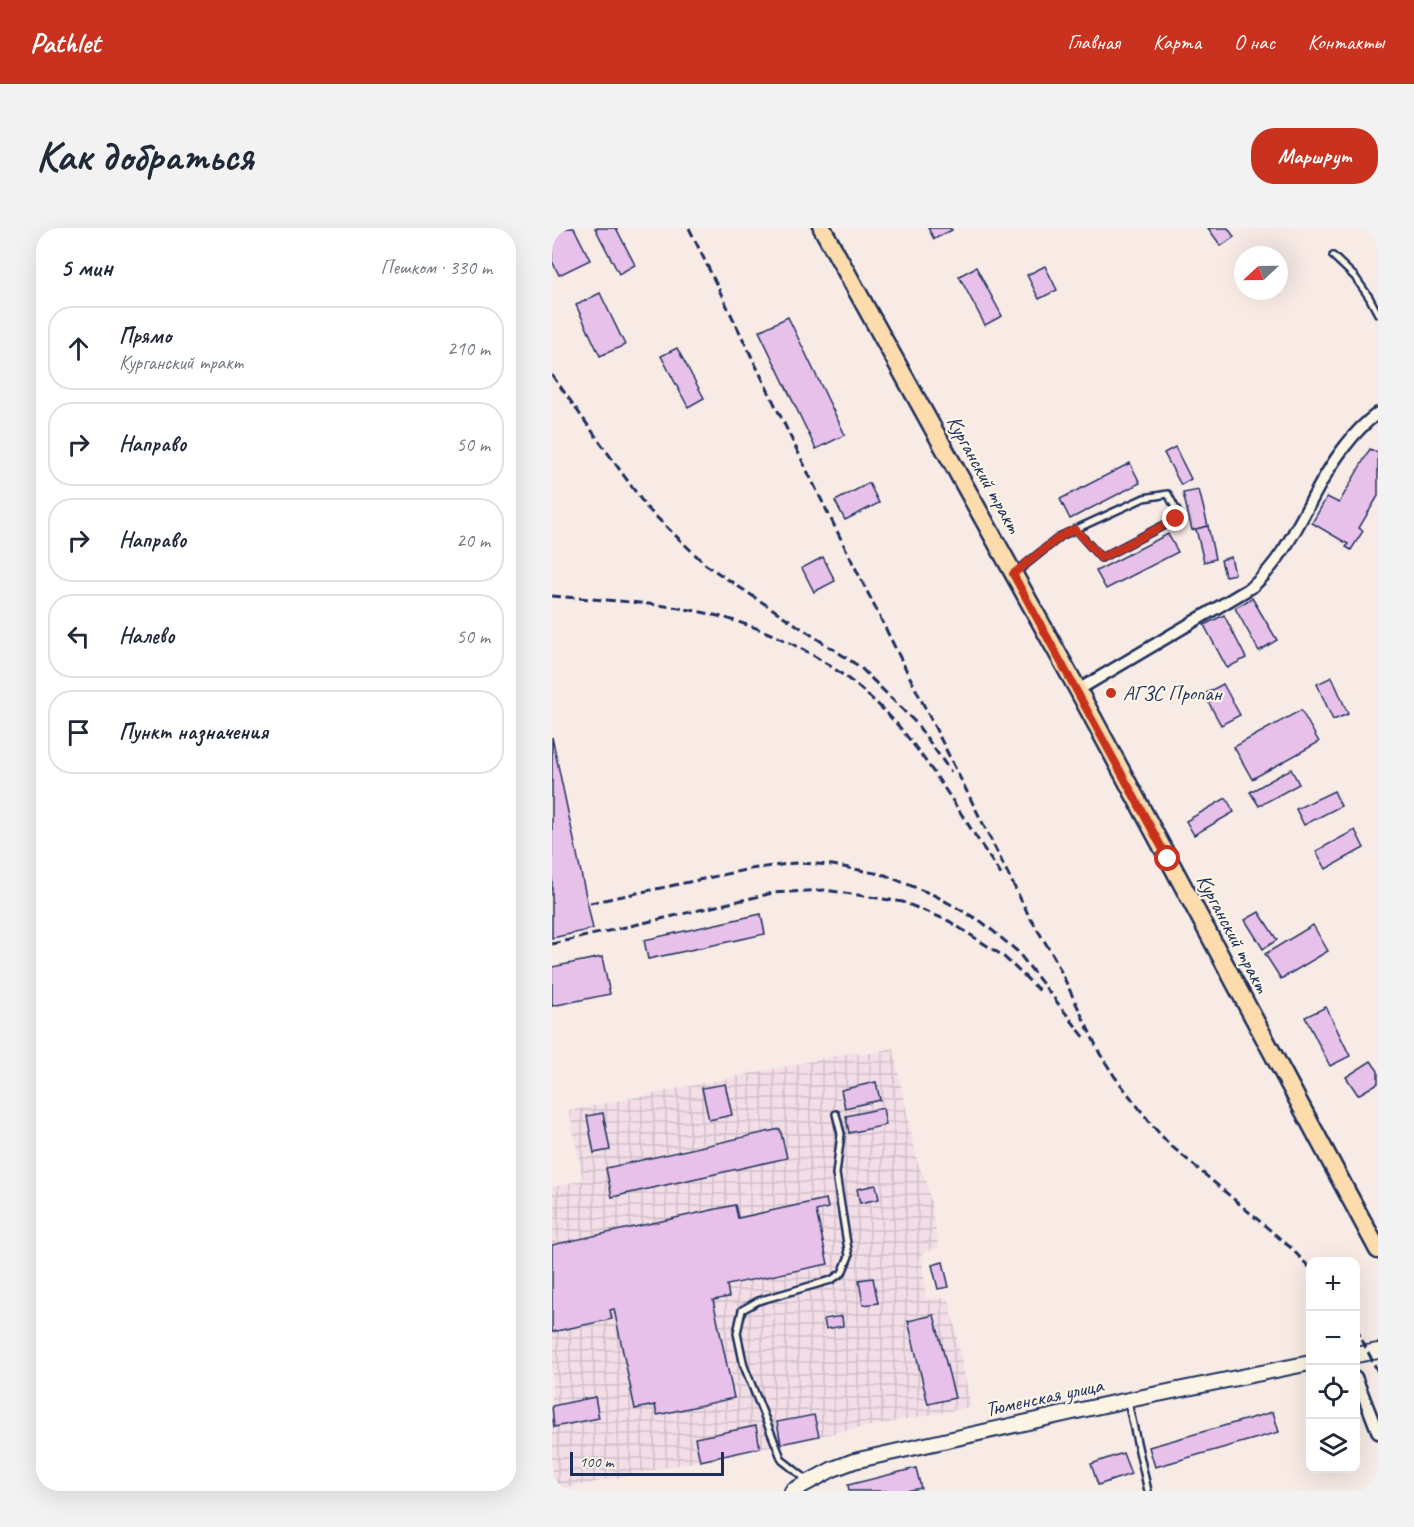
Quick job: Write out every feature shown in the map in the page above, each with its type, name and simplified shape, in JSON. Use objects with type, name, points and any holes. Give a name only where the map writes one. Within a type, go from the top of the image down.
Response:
[{"type":"main road","name":"Курганский тракт","points":[[822,228],[1078,690],[1378,1250]]},
{"type":"street","points":[[1078,690],[1252,587],[1269,572],[1345,446],[1378,412]]},
{"type":"street","points":[[1360,1354],[1377,1351]]},
{"type":"street","name":"Тюменская улица","points":[[792,1491],[811,1486],[833,1469],[865,1459],[1127,1400],[1306,1364]]},
{"type":"street","points":[[1360,1387],[1378,1433]]},
{"type":"lane","points":[[1333,256],[1355,277],[1378,314]]},
{"type":"lane","points":[[1013,574],[1061,536],[1075,529],[1144,498],[1168,495],[1178,513],[1176,519],[1101,558],[1075,529]]},
{"type":"lane","points":[[811,1486],[782,1460],[744,1366],[737,1333],[742,1310],[758,1301],[831,1280],[842,1273],[849,1256],[836,1174],[840,1134],[836,1114]]},
{"type":"lane","points":[[1127,1400],[1148,1491]]},
{"type":"shaded area","points":[[893,1048],[918,1164],[927,1183],[939,1248],[922,1253],[926,1299],[949,1298],[971,1407],[552,1491],[552,1187],[583,1180],[569,1111],[855,1052],[861,1055]]},
{"type":"building","points":[[552,228],[574,228],[590,260],[559,275],[552,261]]},
{"type":"building","points":[[595,228],[616,228],[635,265],[619,274]]},
{"type":"building","points":[[928,228],[950,228],[952,230],[934,239]]},
{"type":"building","points":[[1208,228],[1228,228],[1234,237],[1221,246]]},
{"type":"building","points":[[1045,266],[1057,290],[1039,299],[1027,275]]},
{"type":"building","points":[[976,267],[1002,316],[985,325],[959,276]]},
{"type":"building","points":[[600,293],[625,345],[600,356],[576,305]]},
{"type":"building","points":[[788,317],[845,435],[816,449],[759,331]]},
{"type":"building","points":[[677,348],[704,398],[688,407],[661,356]]},
{"type":"building","points":[[1175,447],[1191,479],[1181,485],[1164,453]]},
{"type":"building","points":[[1370,449],[1378,453],[1378,496],[1359,528],[1363,531],[1351,550],[1346,547],[1348,544],[1312,523],[1327,497],[1339,503]]},
{"type":"building","points":[[1130,463],[1140,483],[1070,519],[1060,499]]},
{"type":"building","points":[[869,483],[879,503],[845,520],[835,501]]},
{"type":"building","points":[[1199,490],[1208,526],[1192,530],[1183,493]]},
{"type":"building","points":[[1208,526],[1215,559],[1204,562],[1196,529]]},
{"type":"building","points":[[1168,534],[1178,552],[1106,589],[1096,571]]},
{"type":"building","points":[[823,557],[835,581],[814,592],[802,568]]},
{"type":"building","points":[[1231,557],[1235,574],[1225,576],[1221,560]]},
{"type":"building","points":[[1252,598],[1277,640],[1259,651],[1235,608]]},
{"type":"building","points":[[1224,615],[1246,658],[1227,668],[1204,625]]},
{"type":"building","points":[[1332,677],[1348,714],[1333,720],[1317,684]]},
{"type":"building","points":[[1223,684],[1240,715],[1221,725],[1204,694]]},
{"type":"building","points":[[1301,710],[1319,742],[1252,779],[1234,747]]},
{"type":"building","points":[[552,737],[593,929],[552,938]]},
{"type":"building","points":[[1291,769],[1299,784],[1259,806],[1250,792]]},
{"type":"building","points":[[1334,791],[1341,806],[1304,825],[1296,809]]},
{"type":"building","points":[[1226,798],[1234,812],[1194,835],[1186,821]]},
{"type":"building","points":[[1355,830],[1364,848],[1326,869],[1316,851]]},
{"type":"building","points":[[1259,912],[1277,940],[1263,949],[1245,920]]},
{"type":"building","points":[[761,914],[765,934],[648,959],[644,940]]},
{"type":"building","points":[[1313,925],[1328,951],[1281,979],[1265,954]]},
{"type":"building","points":[[602,957],[610,994],[552,1006],[552,967]]},
{"type":"building","points":[[1326,1007],[1350,1056],[1330,1066],[1305,1017]]},
{"type":"building","points":[[1371,1061],[1378,1071],[1378,1083],[1358,1095],[1346,1077]]},
{"type":"building","points":[[876,1082],[880,1100],[845,1108],[841,1090]]},
{"type":"building","points":[[725,1084],[732,1115],[709,1120],[702,1088]]},
{"type":"building","points":[[883,1108],[886,1125],[849,1133],[846,1116]]},
{"type":"building","points":[[603,1113],[610,1150],[594,1153],[587,1116]]},
{"type":"building","points":[[780,1129],[787,1158],[612,1197],[606,1168]]},
{"type":"building","points":[[876,1185],[879,1199],[860,1203],[857,1189]]},
{"type":"building","points":[[826,1199],[828,1208],[816,1211],[828,1264],[727,1285],[729,1297],[713,1300],[734,1398],[657,1415],[655,1405],[635,1409],[614,1309],[610,1310],[612,1319],[552,1332],[552,1245],[735,1205],[738,1218]]},
{"type":"building","points":[[943,1262],[949,1287],[938,1289],[932,1265]]},
{"type":"building","points":[[873,1278],[878,1303],[863,1305],[859,1280]]},
{"type":"building","points":[[934,1315],[955,1398],[928,1404],[908,1321]]},
{"type":"building","points":[[842,1316],[843,1326],[826,1329],[824,1319]]},
{"type":"building","points":[[595,1397],[599,1418],[554,1427],[552,1406]]},
{"type":"building","points":[[1273,1412],[1279,1432],[1155,1467],[1149,1447]]},
{"type":"building","points":[[814,1415],[819,1436],[781,1444],[777,1422]]},
{"type":"building","points":[[756,1426],[760,1448],[700,1461],[695,1438]]},
{"type":"building","points":[[1123,1453],[1131,1474],[1098,1485],[1091,1464]]},
{"type":"building","points":[[916,1468],[921,1488],[906,1491],[849,1491],[848,1485]]},
{"type":"railway","points":[[689,228],[814,485],[1028,914],[1054,957],[1100,1054],[1115,1077],[1169,1144],[1290,1247],[1306,1264]]},
{"type":"railway","points":[[1376,228],[1378,234]]},
{"type":"railway","points":[[552,375],[647,508],[706,565],[860,667],[916,723],[951,772]]},
{"type":"railway","points":[[552,596],[646,604],[701,612],[762,631],[791,643],[819,659],[870,697],[892,719],[936,776],[1002,876]]},
{"type":"railway","points":[[590,903],[750,869],[795,863],[833,865],[885,875],[936,896],[982,922],[1017,951],[1085,1038]]},
{"type":"railway","points":[[552,944],[773,893],[825,890],[903,902],[949,921],[1003,956],[1040,991]]},
{"type":"railway","points":[[1360,1336],[1378,1372]]},
{"type":"place","name":"АГЗС Пропан","points":[[1111,693]]},
{"type":"route","points":[[1168,859],[1013,574],[1061,536],[1075,529],[1101,558],[1176,519]]}]
